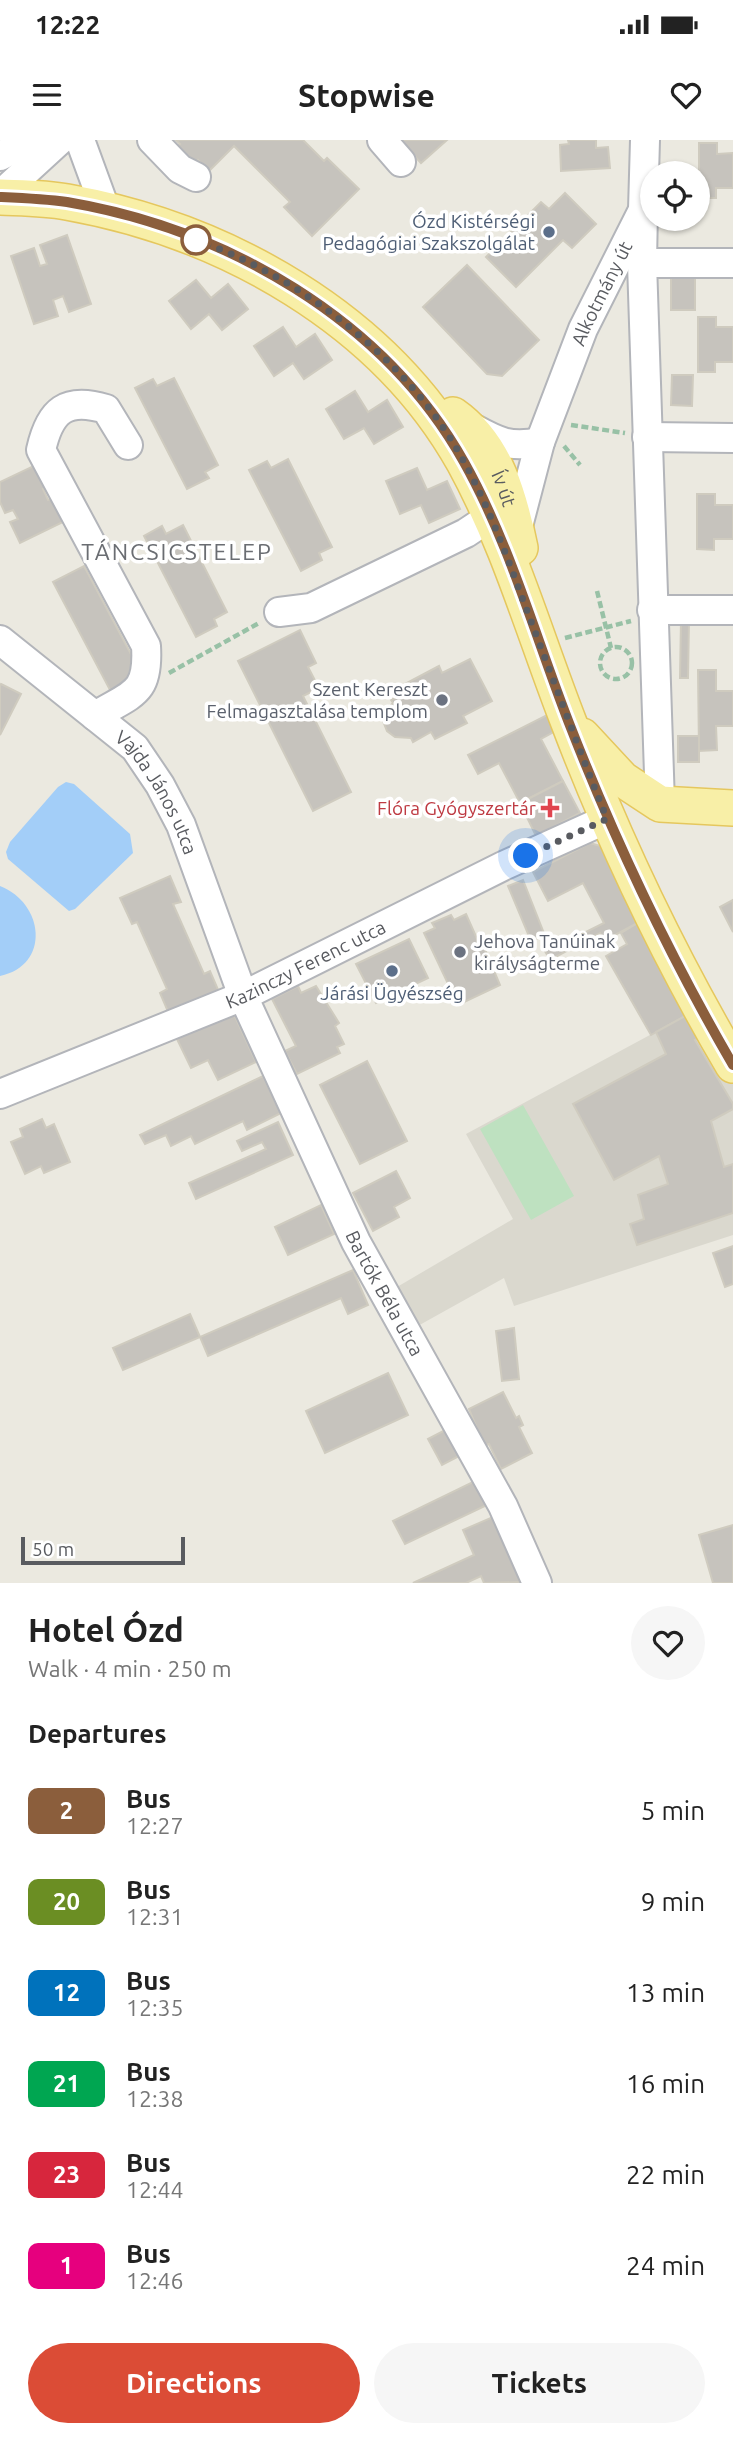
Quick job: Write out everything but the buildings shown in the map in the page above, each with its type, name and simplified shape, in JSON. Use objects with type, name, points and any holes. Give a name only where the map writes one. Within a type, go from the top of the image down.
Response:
[{"type":"main road","name":"Ív út","points":[[0,196],[65,202],[106,211],[176,232],[261,269],[353,330],[414,389],[466,425],[496,464],[505,508],[557,651],[568,720],[607,819],[645,901],[733,1065]]},
{"type":"main road","name":"Ív út","points":[[414,389],[505,508]]},
{"type":"main road","points":[[568,720],[622,779],[660,804]]},
{"type":"main road","points":[[607,819],[660,804],[733,808]]},
{"type":"street","points":[[0,156],[32,140]]},
{"type":"street","points":[[0,196],[60,140]]},
{"type":"street","points":[[80,140],[106,211]]},
{"type":"street","points":[[152,140],[180,169],[197,177]]},
{"type":"street","points":[[382,140],[401,162]]},
{"type":"street","name":"Alkotmány út","points":[[644,161],[645,140]]},
{"type":"street","name":"Alkotmány út","points":[[505,508],[552,429],[583,330],[640,216]]},
{"type":"street","points":[[643,231],[646,437],[660,804]]},
{"type":"street","points":[[642,263],[733,263]]},
{"type":"street","points":[[95,716],[140,688],[148,672],[146,646],[41,450],[46,427],[64,408],[84,402],[106,409],[128,445]]},
{"type":"street","points":[[466,425],[507,445],[519,447],[552,429]]},
{"type":"street","points":[[646,437],[733,438]]},
{"type":"street","points":[[279,612],[311,608],[466,533],[505,508]]},
{"type":"street","points":[[652,612],[733,610]]},
{"type":"street","name":"Vajda János utca","points":[[0,634],[135,748],[160,785],[181,825],[243,996]]},
{"type":"street","name":"Kazinczy Ferenc utca","points":[[0,1094],[243,996],[503,866],[607,819]]},
{"type":"street","name":"Bartók Béla utca","points":[[243,996],[356,1242],[503,1506],[537,1583]]},
{"type":"path","points":[[552,429],[646,437]]},
{"type":"path","points":[[552,429],[580,465]]},
{"type":"path","points":[[597,590],[611,648]]},
{"type":"path","points":[[140,688],[279,612]]},
{"type":"path","points":[[557,651],[606,627],[652,612]]},
{"type":"path","points":[[611,648],[621,648],[629,654],[632,664],[625,677],[610,678],[602,670],[603,655],[611,648]]},
{"type":"shaded area","points":[[695,1014],[733,1083],[733,1235],[514,1306],[504,1278],[416,1327],[397,1287],[513,1219],[466,1134],[687,1015]]},
{"type":"green space","points":[[523,1105],[574,1196],[531,1220],[480,1129]]},
{"type":"water","points":[[66,782],[74,784],[130,834],[133,853],[75,909],[69,911],[8,859],[6,852],[10,842],[58,787]]},
{"type":"water","points":[[0,886],[15,894],[26,906],[36,933],[28,960],[16,970],[0,976]]},
{"type":"bus line","name":"2","points":[[0,197],[65,202],[116,213],[233,254],[286,283],[353,330],[414,389],[439,422],[477,486],[607,819],[645,901],[733,1065]]},
{"type":"place","name":"Ózd Kistérségi Pedagógiai Szakszolgálat","points":[[549,232]]},
{"type":"place","name":"Szent Kereszt Felmagasztalása templom","points":[[442,700]]},
{"type":"place","name":"Flóra Gyógyszertár","points":[[550,808]]},
{"type":"place","name":"Jehova Tanúinak királyságterme","points":[[460,952]]},
{"type":"place","name":"Járási Ügyészség","points":[[392,971]]},
{"type":"district","name":"TÁNCSICSTELEP","points":[[177,551]]},
{"type":"route","points":[[196,240],[233,254],[286,283],[353,330],[414,389],[439,422],[477,486],[607,819],[526,856]]}]
